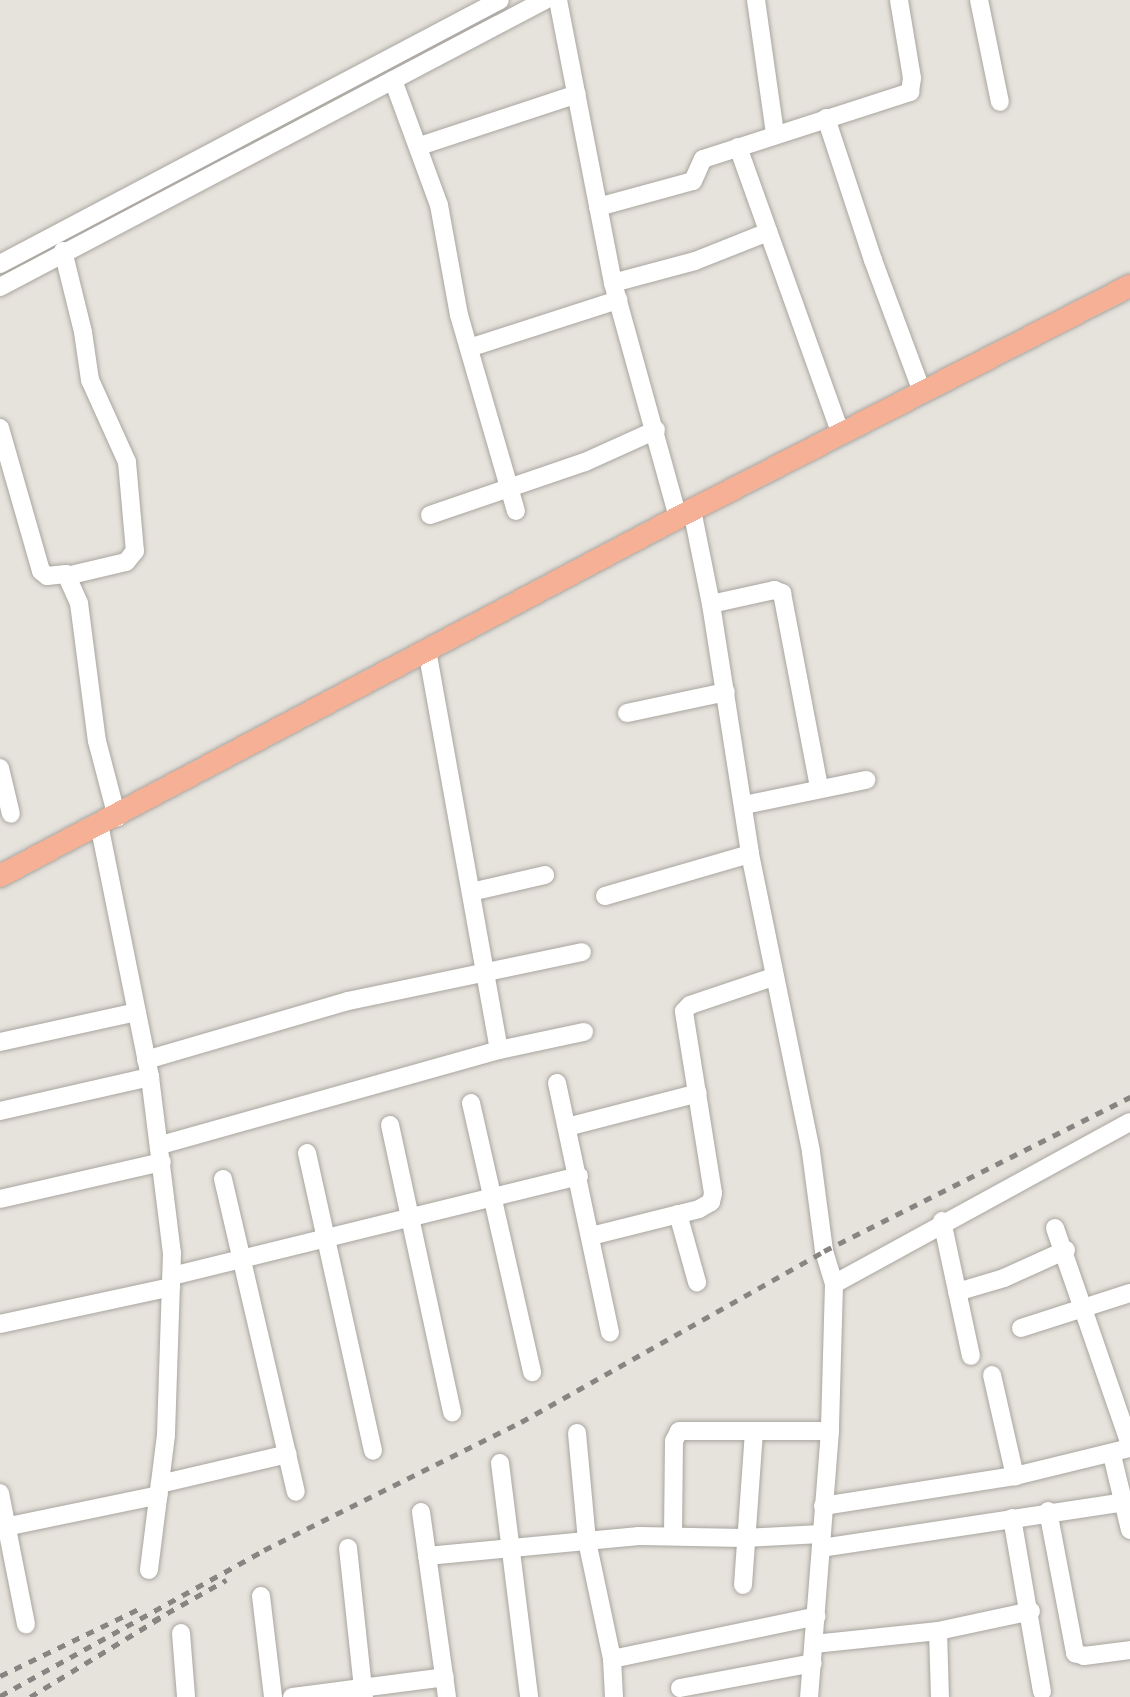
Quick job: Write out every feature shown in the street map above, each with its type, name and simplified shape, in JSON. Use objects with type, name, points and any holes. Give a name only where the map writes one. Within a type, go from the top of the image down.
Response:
[{"type":"main road","points":[[0,876],[685,514],[1130,286]]},
{"type":"street","points":[[0,264],[500,0]]},
{"type":"street","points":[[0,287],[63,251],[544,0]]},
{"type":"street","points":[[558,0],[615,291],[711,604],[750,854],[773,977],[811,1152],[824,1251],[834,1284],[830,1431],[809,1697]]},
{"type":"street","points":[[756,0],[775,134]]},
{"type":"street","points":[[598,207],[693,181],[700,161],[912,90],[899,0]]},
{"type":"street","points":[[979,0],[1000,102]]},
{"type":"street","points":[[393,80],[420,146],[439,205],[453,289],[516,511]]},
{"type":"street","points":[[420,146],[576,94]]},
{"type":"street","points":[[826,118],[873,260],[922,392]]},
{"type":"street","points":[[738,147],[841,435]]},
{"type":"street","points":[[469,348],[768,232]]},
{"type":"street","points":[[63,251],[83,332],[90,380],[128,462],[135,551],[126,562],[67,576]]},
{"type":"street","points":[[0,428],[41,571],[46,576],[61,573],[67,576],[79,603],[108,820],[137,1012],[162,1153],[171,1282],[166,1435],[149,1570]]},
{"type":"street","points":[[430,515],[585,462],[656,430]]},
{"type":"street","points":[[711,604],[774,590],[782,593],[819,787]]},
{"type":"street","points":[[427,650],[499,1050]]},
{"type":"street","points":[[627,713],[726,692]]},
{"type":"street","points":[[0,768],[11,814]]},
{"type":"street","points":[[744,805],[819,787],[866,780]]},
{"type":"street","points":[[605,896],[750,854]]},
{"type":"street","points":[[471,892],[545,875]]},
{"type":"street","points":[[0,1112],[148,1068],[348,1001],[485,969],[582,952]]},
{"type":"street","points":[[591,1236],[704,1207],[712,1198],[684,1011],[690,1005],[773,977]]},
{"type":"street","points":[[0,1042],[137,1012]]},
{"type":"street","points":[[0,1198],[162,1153],[499,1050],[584,1032]]},
{"type":"street","points":[[557,1083],[579,1176],[610,1332]]},
{"type":"street","points":[[567,1127],[698,1094]]},
{"type":"street","points":[[471,1102],[532,1372]]},
{"type":"street","points":[[834,1284],[942,1221],[1130,1122]]},
{"type":"street","points":[[390,1125],[452,1412]]},
{"type":"street","points":[[307,1154],[373,1451]]},
{"type":"street","points":[[0,1323],[171,1282],[243,1258],[325,1236],[579,1176]]},
{"type":"street","points":[[223,1179],[296,1492]]},
{"type":"street","points":[[678,1214],[698,1282]]},
{"type":"street","points":[[942,1221],[971,1356]]},
{"type":"street","points":[[1055,1228],[1066,1250],[1130,1444]]},
{"type":"street","points":[[957,1293],[1004,1278],[1066,1250]]},
{"type":"street","points":[[1021,1328],[1130,1293]]},
{"type":"street","points":[[992,1375],[1015,1476]]},
{"type":"street","points":[[673,1535],[676,1435],[693,1429],[754,1433],[830,1431]]},
{"type":"street","points":[[577,1433],[587,1541],[612,1659],[614,1697]]},
{"type":"street","points":[[743,1584],[744,1538],[754,1433]]},
{"type":"street","points":[[823,1506],[1015,1476],[1081,1458],[1112,1455],[1130,1448]]},
{"type":"street","points":[[3,1527],[159,1489],[288,1454]]},
{"type":"street","points":[[1112,1455],[1130,1530]]},
{"type":"street","points":[[500,1463],[529,1697]]},
{"type":"street","points":[[0,1493],[3,1527],[26,1624]]},
{"type":"street","points":[[427,1556],[673,1535],[820,1541],[1125,1502]]},
{"type":"street","points":[[1048,1511],[1075,1653],[1088,1656],[1130,1650]]},
{"type":"street","points":[[421,1512],[447,1697]]},
{"type":"street","points":[[1011,1518],[1030,1611],[1042,1691]]},
{"type":"street","points":[[348,1548],[364,1692]]},
{"type":"street","points":[[261,1596],[273,1697]]},
{"type":"street","points":[[814,1644],[938,1631],[1030,1611]]},
{"type":"street","points":[[612,1659],[817,1616]]},
{"type":"street","points":[[938,1631],[940,1697]]},
{"type":"street","points":[[181,1633],[186,1697]]},
{"type":"street","points":[[680,1688],[813,1663]]},
{"type":"street","points":[[292,1697],[364,1692],[445,1677]]},
{"type":"railway","points":[[0,1696],[264,1550],[521,1422],[824,1251],[1130,1097]]},
{"type":"railway","points":[[153,1621],[226,1580]]},
{"type":"railway","points":[[0,1676],[143,1607]]},
{"type":"railway","points":[[30,1697],[160,1618]]}]
